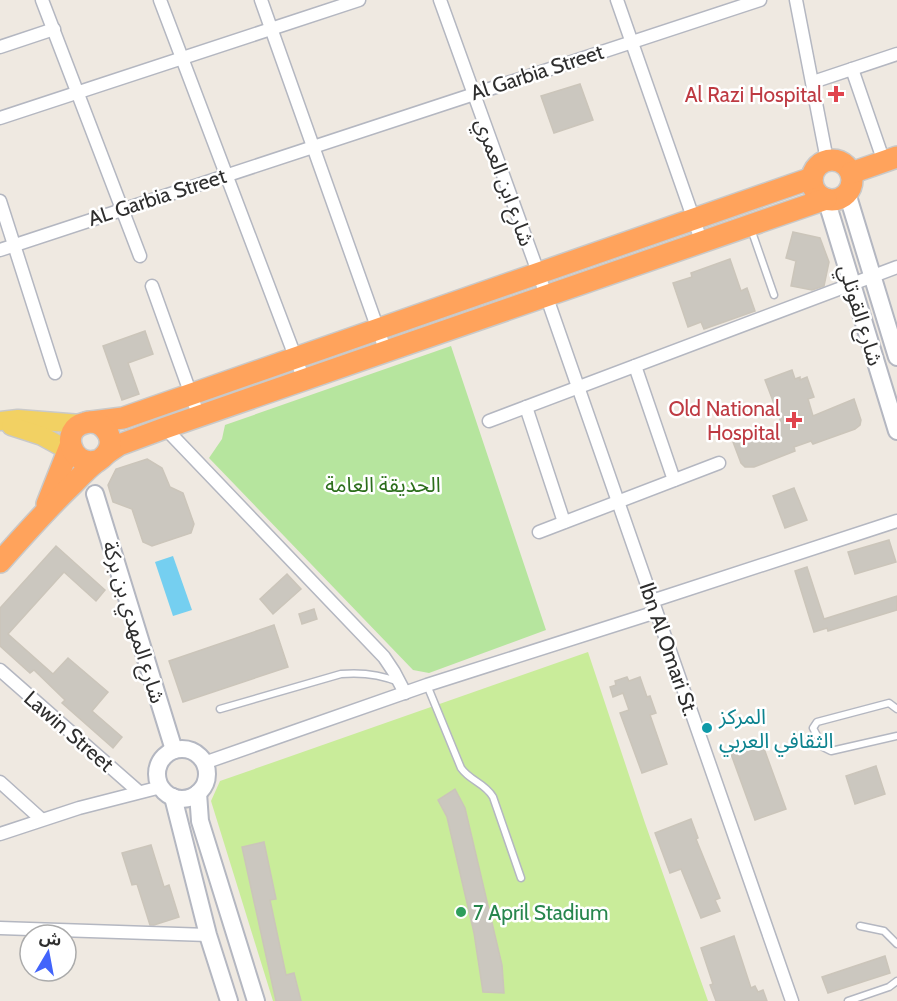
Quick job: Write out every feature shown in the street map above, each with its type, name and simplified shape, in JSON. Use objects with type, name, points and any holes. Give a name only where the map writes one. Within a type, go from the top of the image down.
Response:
[{"type":"highway","points":[[0,562],[43,513],[102,457],[119,445],[826,199],[834,200],[849,183],[890,159]]},
{"type":"highway","points":[[826,199],[815,191],[812,178],[817,167],[828,160],[844,164],[849,183]]},
{"type":"highway","points":[[43,513],[71,450],[72,433],[86,423],[123,418],[812,178]]},
{"type":"highway","points":[[71,450],[83,461],[102,457],[111,444],[109,434],[102,426],[86,423]]},
{"type":"main road","points":[[0,422],[18,419],[86,423]]},
{"type":"main road","points":[[0,422],[42,436],[71,450]]},
{"type":"street","points":[[42,0],[140,256]]},
{"type":"street","points":[[160,0],[304,380]]},
{"type":"street","points":[[261,0],[386,352]]},
{"type":"street","points":[[0,118],[359,0]]},
{"type":"street","name":"شارع ابن العمري","points":[[440,0],[546,297]]},
{"type":"street","points":[[617,0],[702,243]]},
{"type":"street","name":"Al Garbia Street","points":[[314,145],[760,0]]},
{"type":"street","points":[[796,0],[828,160]]},
{"type":"street","points":[[0,47],[54,29]]},
{"type":"street","points":[[813,82],[897,54]]},
{"type":"street","points":[[852,69],[890,159]]},
{"type":"street","name":"AL Garbia Street","points":[[0,250],[314,145]]},
{"type":"street","name":"شارع القوتلي","points":[[849,183],[872,277],[897,354]]},
{"type":"street","name":"شارع القوتلي","points":[[826,199],[897,431]]},
{"type":"street","points":[[0,201],[55,373]]},
{"type":"street","points":[[489,421],[897,267]]},
{"type":"street","points":[[152,286],[199,417]]},
{"type":"street","name":"Ibn Al Omari St.","points":[[546,297],[792,1001]]},
{"type":"street","points":[[634,366],[674,480]]},
{"type":"street","points":[[526,407],[564,522]]},
{"type":"street","points":[[165,428],[384,657],[402,688]]},
{"type":"street","points":[[538,532],[719,463]]},
{"type":"street","name":"شارع المهدي بن بركة","points":[[94,494],[174,750]]},
{"type":"street","points":[[204,763],[402,688],[427,685],[897,521]]},
{"type":"street","name":"Lawin Street","points":[[0,670],[139,792]]},
{"type":"street","points":[[229,1001],[167,792],[157,772],[158,765],[168,753],[174,750],[192,751],[204,763],[206,779],[198,793],[200,821],[256,1001]]},
{"type":"street","points":[[0,782],[41,819]]},
{"type":"street","points":[[0,834],[41,819],[139,792],[167,792],[182,799],[198,793]]},
{"type":"street","points":[[0,928],[208,935]]},
{"type":"lane","points":[[750,226],[774,295]]},
{"type":"lane","points":[[220,709],[341,674],[360,672],[382,675],[402,688]]},
{"type":"lane","points":[[427,685],[461,768],[470,778],[486,787],[493,797],[520,878]]},
{"type":"lane","points":[[897,709],[889,703],[816,722],[813,728],[823,747],[831,751],[897,736]]},
{"type":"lane","points":[[860,926],[884,931],[897,944]]},
{"type":"lane","points":[[848,1001],[889,987],[897,981]]},
{"type":"green space","name":"الحديقة العامة","points":[[451,346],[546,630],[429,673],[413,670],[209,458],[222,439],[225,425]]},
{"type":"green space","name":"7 April Stadium","points":[[588,652],[708,1001],[273,1001],[211,801],[220,781]]},
{"type":"water","points":[[173,556],[192,610],[173,616],[155,562]]},
{"type":"building","points":[[580,84],[593,120],[554,133],[541,96]]},
{"type":"building","points":[[793,232],[820,238],[829,262],[824,286],[812,290],[791,286],[796,261],[786,258]]},
{"type":"building","points":[[730,259],[741,291],[747,288],[755,311],[704,329],[701,322],[688,327],[673,283],[692,277],[691,273]]},
{"type":"building","points":[[145,331],[153,354],[128,363],[139,394],[122,400],[103,346]]},
{"type":"building","points":[[792,370],[795,379],[800,377],[800,380],[807,377],[814,397],[808,399],[813,416],[854,399],[861,420],[860,425],[855,429],[813,444],[811,441],[794,447],[795,451],[754,467],[745,467],[741,463],[733,442],[756,434],[757,437],[776,430],[775,428],[780,426],[779,422],[781,422],[765,380]]},
{"type":"building","points":[[147,459],[162,468],[170,487],[183,493],[194,524],[191,533],[152,546],[143,542],[132,509],[113,502],[108,485],[116,469]]},
{"type":"building","points":[[794,488],[807,520],[785,528],[773,496]]},
{"type":"building","points":[[889,540],[896,562],[855,574],[848,552]]},
{"type":"building","points":[[56,546],[105,590],[96,601],[64,572],[8,634],[53,674],[68,658],[108,692],[92,711],[122,737],[113,748],[62,703],[65,700],[34,670],[30,673],[0,646],[0,608]]},
{"type":"building","points":[[807,567],[824,619],[897,596],[897,610],[828,631],[827,628],[814,632],[795,571]]},
{"type":"building","points":[[287,574],[301,589],[273,614],[260,599]]},
{"type":"building","points":[[314,609],[317,619],[302,624],[299,614]]},
{"type":"building","points":[[274,625],[288,667],[183,702],[169,661]]},
{"type":"building","points":[[627,677],[629,681],[640,677],[647,697],[650,696],[656,713],[650,715],[667,764],[642,773],[620,713],[629,710],[623,693],[613,697],[610,687],[616,685],[615,681]]},
{"type":"building","points":[[762,743],[786,809],[755,820],[731,754]]},
{"type":"building","points":[[876,766],[885,794],[855,804],[846,776]]},
{"type":"building","points":[[455,789],[465,808],[502,965],[504,993],[483,992],[474,933],[447,817],[438,800]]},
{"type":"building","points":[[691,819],[698,838],[696,839],[720,898],[715,900],[720,911],[701,918],[681,869],[670,873],[655,833]]},
{"type":"building","points":[[264,842],[276,899],[270,900],[286,975],[294,973],[301,1001],[276,1001],[242,847]]},
{"type":"building","points":[[151,845],[164,887],[169,885],[179,917],[154,925],[150,925],[137,884],[132,885],[122,853]]},
{"type":"building","points":[[734,936],[751,988],[755,986],[758,992],[763,990],[767,1001],[716,1001],[701,948]]},
{"type":"building","points":[[885,956],[890,973],[828,993],[822,977]]},
{"type":"place","name":"Al Razi Hospital","points":[[836,94]]},
{"type":"place","name":"Old National Hospital","points":[[794,420]]},
{"type":"place","name":"المركز الثقافي العربي","points":[[707,728]]},
{"type":"place","name":"7 April Stadium","points":[[461,912]]}]
